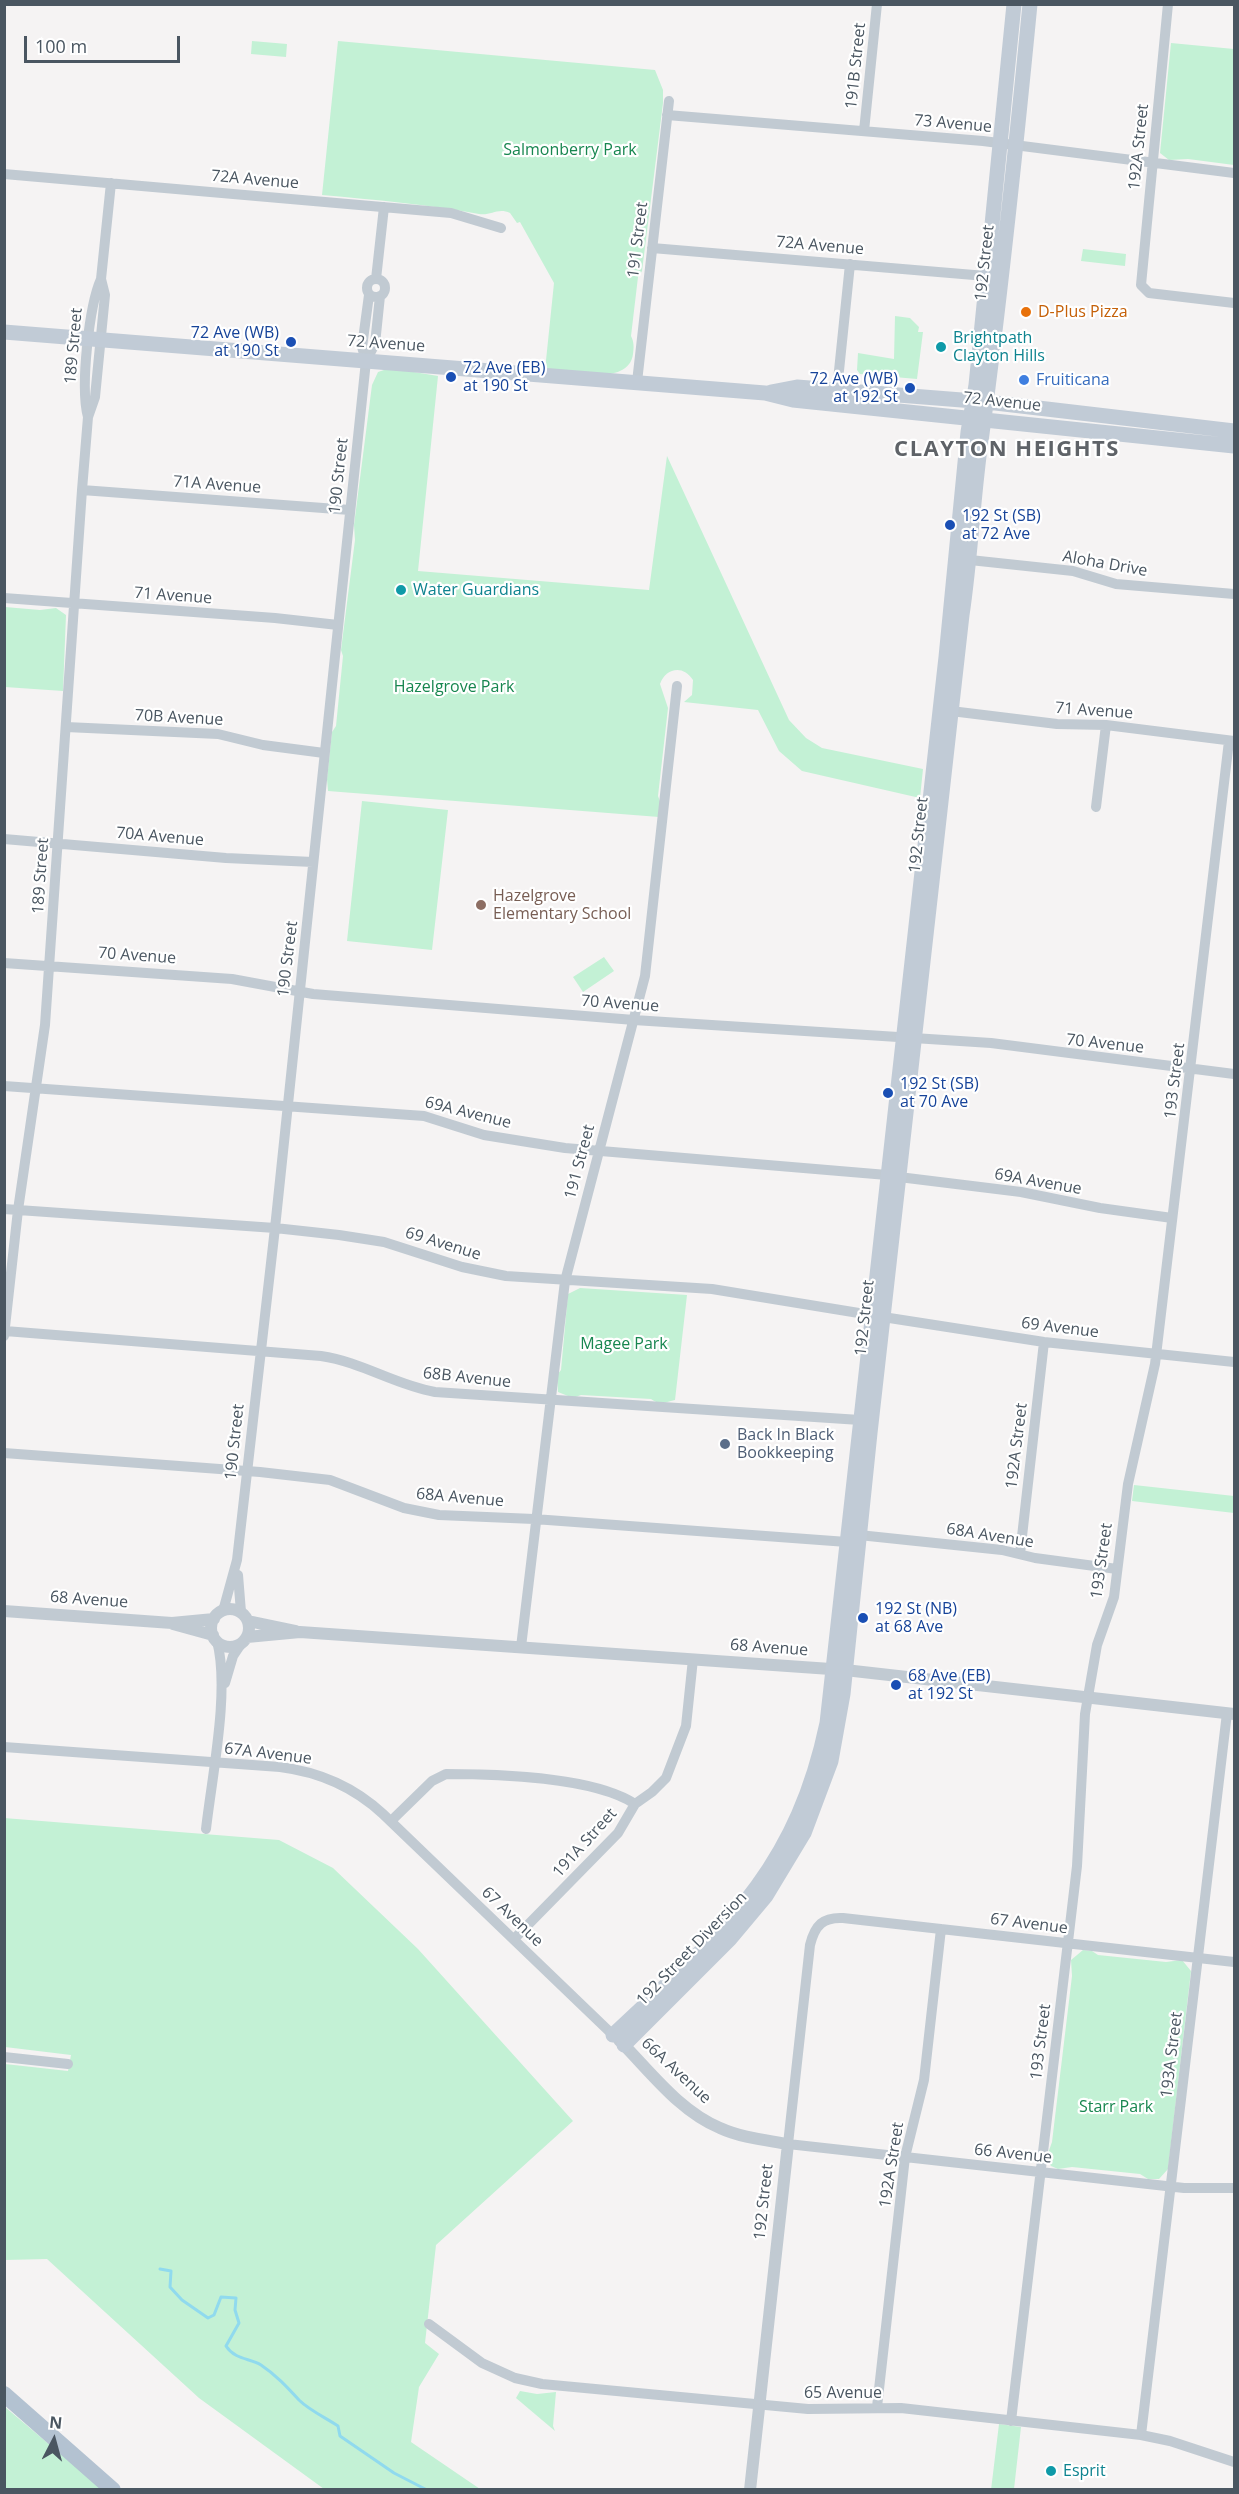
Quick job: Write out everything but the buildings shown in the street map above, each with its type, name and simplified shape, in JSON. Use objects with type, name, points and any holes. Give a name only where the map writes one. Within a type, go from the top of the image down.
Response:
[{"type":"main road","name":"192 Street","points":[[980,402],[986,276],[1014,4]]},
{"type":"main road","name":"192 Street","points":[[853,1538],[870,1433],[867,1413],[877,1316],[978,417],[1017,145],[1030,4]]},
{"type":"main road","name":"72 Avenue","points":[[4,332],[765,393],[793,400],[1233,442]]},
{"type":"main road","name":"72 Avenue","points":[[765,393],[797,387],[980,402],[1233,442]]},
{"type":"main road","name":"192 Street","points":[[909,1040],[970,560],[978,417]]},
{"type":"main road","name":"192 Street","points":[[839,1670],[853,1538],[860,1420],[877,1316],[885,1197],[893,1176]]},
{"type":"main road","name":"192 Street Diversion","points":[[619,2040],[724,1929],[752,1896],[777,1859],[794,1829],[815,1774],[839,1670]]},
{"type":"main road","points":[[4,2394],[113,2490]]},
{"type":"street","name":"191B Street","points":[[864,131],[878,4]]},
{"type":"street","name":"192A Street","points":[[1168,4],[1140,279],[1145,291],[1234,303]]},
{"type":"street","name":"191 Street","points":[[637,382],[669,101]]},
{"type":"street","name":"73 Avenue","points":[[667,115],[999,143],[1234,173]]},
{"type":"street","name":"72A Avenue","points":[[4,174],[451,213],[501,228]]},
{"type":"street","name":"189 Street","points":[[4,1336],[18,1210],[45,1025],[88,417],[85,394],[95,339],[94,294],[101,279],[111,183]]},
{"type":"street","name":"190 Street","points":[[218,1615],[237,1560],[248,1471],[366,361],[362,347],[375,295],[385,287],[376,279],[384,207]]},
{"type":"street","name":"72A Avenue","points":[[652,248],[986,276]]},
{"type":"street","points":[[837,390],[850,264]]},
{"type":"street","name":"71A Avenue","points":[[82,490],[350,510]]},
{"type":"street","name":"Aloha Drive","points":[[970,560],[1073,571],[1116,584],[1234,594]]},
{"type":"street","name":"71 Avenue","points":[[4,598],[275,618],[338,626]]},
{"type":"street","name":"191 Street","points":[[521,1647],[548,1401],[565,1281],[634,1020],[649,954],[677,686]]},
{"type":"street","name":"71 Avenue","points":[[951,711],[1057,724],[1106,725],[1232,741]]},
{"type":"street","points":[[1096,807],[1106,725]]},
{"type":"street","name":"70B Avenue","points":[[66,727],[218,734],[263,745],[324,753]]},
{"type":"street","name":"193 Street","points":[[1011,2421],[1078,1853],[1083,1737],[1088,1697],[1094,1655],[1114,1597],[1128,1484],[1156,1354],[1232,741]]},
{"type":"street","name":"70A Avenue","points":[[4,839],[226,858],[313,862]]},
{"type":"street","name":"70 Avenue","points":[[4,963],[232,979],[299,991],[634,1020],[909,1040],[991,1043],[1234,1074]]},
{"type":"street","name":"69A Avenue","points":[[4,1086],[424,1116],[484,1135],[598,1152],[893,1176],[1021,1192],[1100,1208],[1172,1218]]},
{"type":"street","name":"69 Avenue","points":[[4,1209],[275,1228],[384,1242],[462,1267],[506,1276],[724,1290],[1044,1342],[1234,1362]]},
{"type":"street","name":"68B Avenue","points":[[5,1331],[260,1350],[348,1360],[418,1389],[548,1401],[860,1420]]},
{"type":"street","name":"192A Street","points":[[1020,1554],[1044,1342]]},
{"type":"street","name":"68A Avenue","points":[[4,1453],[248,1471],[330,1480],[404,1508],[439,1515],[853,1538],[1002,1550],[1117,1569]]},
{"type":"street","name":"190 Street","points":[[237,1560],[244,1616]]},
{"type":"street","points":[[206,1829],[222,1695],[221,1655],[215,1638],[218,1615],[232,1609],[244,1616],[244,1640],[233,1656],[222,1695]]},
{"type":"street","name":"68 Avenue","points":[[4,1611],[172,1623],[218,1615]]},
{"type":"street","name":"68 Avenue","points":[[244,1616],[300,1632]]},
{"type":"street","name":"68 Avenue","points":[[172,1623],[215,1638]]},
{"type":"street","name":"68 Avenue","points":[[244,1640],[300,1632],[693,1659],[839,1670],[1231,1714]]},
{"type":"street","points":[[215,1638],[227,1646],[244,1640]]},
{"type":"street","name":"191A Street","points":[[514,1939],[618,1833],[635,1804],[666,1778],[675,1760],[686,1726],[693,1659]]},
{"type":"street","name":"193A Street","points":[[1141,2435],[1198,1958],[1231,1714]]},
{"type":"street","name":"67A Avenue","points":[[4,1747],[290,1768],[319,1775],[358,1795],[391,1821]]},
{"type":"street","points":[[391,1821],[432,1781],[446,1774],[580,1784],[621,1795],[635,1804]]},
{"type":"street","name":"67 Avenue","points":[[391,1821],[619,2040]]},
{"type":"street","name":"67 Avenue","points":[[821,1922],[832,1918],[843,1918],[1234,1962]]},
{"type":"street","name":"192 Street","points":[[750,2490],[810,1945],[813,1932],[821,1922]]},
{"type":"street","name":"192A Street","points":[[877,2408],[905,2157],[924,2080],[941,1929]]},
{"type":"street","name":"66A Avenue","points":[[619,2040],[685,2106],[706,2121],[732,2133],[788,2144]]},
{"type":"street","points":[[4,2057],[68,2064]]},
{"type":"street","name":"66 Avenue","points":[[788,2144],[1170,2187],[1234,2188]]},
{"type":"street","name":"65 Avenue","points":[[429,2324],[482,2363],[528,2381],[829,2410],[877,2408],[1141,2435],[1170,2441],[1234,2462]]},
{"type":"green space","points":[[252,41],[287,44],[286,57],[251,54]]},
{"type":"green space","name":"Salmonberry Park","points":[[338,41],[655,70],[663,90],[663,103],[642,271],[638,277],[631,336],[634,345],[633,354],[629,364],[621,371],[596,375],[545,370],[554,283],[520,222],[517,223],[510,213],[502,211],[479,214],[420,205],[322,195]]},
{"type":"green space","points":[[1171,43],[1234,49],[1234,165],[1188,159],[1169,160],[1160,153]]},
{"type":"green space","points":[[1083,249],[1126,254],[1125,266],[1081,261]]},
{"type":"green space","points":[[895,316],[910,318],[919,327],[918,332],[923,332],[917,379],[860,374],[857,370],[858,353],[894,359]]},
{"type":"green space","name":"Hazelgrove Park","points":[[390,368],[438,376],[418,571],[649,590],[667,456],[789,720],[806,738],[822,748],[923,769],[920,798],[802,771],[779,751],[758,710],[684,702],[692,695],[693,680],[680,670],[666,674],[660,684],[668,708],[658,796],[661,804],[659,817],[328,791],[327,779],[332,732],[336,726],[343,656],[341,650],[355,540],[354,525],[372,385],[378,372]]},
{"type":"green space","points":[[5,607],[40,610],[56,608],[66,615],[63,691],[5,687]]},
{"type":"green space","points":[[362,801],[448,810],[432,950],[347,941]]},
{"type":"green space","points":[[604,957],[614,971],[583,992],[573,977]]},
{"type":"green space","name":"Magee Park","points":[[580,1288],[687,1295],[675,1400],[660,1403],[651,1399],[581,1395],[573,1398],[558,1392],[557,1375],[561,1370],[568,1294]]},
{"type":"green space","points":[[1134,1485],[1234,1496],[1234,1513],[1132,1501]]},
{"type":"green space","points":[[4,1818],[279,1840],[333,1868],[418,1949],[573,2121],[436,2245],[425,2343],[439,2354],[419,2387],[411,2442],[480,2489],[324,2489],[199,2398],[47,2259],[5,2260],[5,2064],[68,2071],[71,2055],[5,2047]]},
{"type":"green space","name":"Starr Park","points":[[1083,1950],[1092,1951],[1098,1955],[1166,1962],[1182,1960],[1191,1971],[1168,2169],[1159,2179],[1148,2179],[1140,2174],[1072,2167],[1058,2169],[1051,2166],[1046,2159],[1052,2142],[1072,1976],[1071,1960]]},
{"type":"green space","points":[[520,2391],[537,2394],[556,2392],[553,2426],[555,2431],[516,2398]]},
{"type":"green space","points":[[5,2407],[102,2489],[5,2489]]},
{"type":"green space","points":[[999,2424],[1021,2427],[1014,2489],[991,2490]]},
{"type":"waterway","points":[[160,2269],[171,2271],[170,2287],[182,2300],[208,2318],[214,2315],[221,2297],[236,2298],[235,2310],[239,2323],[226,2346],[230,2351],[266,2369],[303,2404],[338,2426],[340,2436],[394,2473],[427,2490]]},
{"type":"place","name":"D-Plus Pizza","points":[[1026,312]]},
{"type":"place","name":"72 Ave (WB) at 190 St","points":[[291,342]]},
{"type":"place","name":"Brightpath Clayton Hills","points":[[941,347]]},
{"type":"place","name":"72 Ave (EB) at 190 St","points":[[451,377]]},
{"type":"place","name":"Fruiticana","points":[[1024,380]]},
{"type":"place","name":"72 Ave (WB) at 192 St","points":[[910,388]]},
{"type":"place","name":"192 St (SB) at 72 Ave","points":[[950,525]]},
{"type":"place","name":"Water Guardians","points":[[401,590]]},
{"type":"place","name":"Hazelgrove Elementary School","points":[[481,905]]},
{"type":"place","name":"192 St (SB) at 70 Ave","points":[[888,1093]]},
{"type":"place","name":"Back In Black Bookkeeping","points":[[725,1444]]},
{"type":"place","name":"192 St (NB) at 68 Ave","points":[[863,1618]]},
{"type":"place","name":"68 Ave (EB) at 192 St","points":[[896,1685]]},
{"type":"place","name":"Esprit","points":[[1051,2471]]},
{"type":"district","name":"CLAYTON HEIGHTS","points":[[1007,450]]}]
